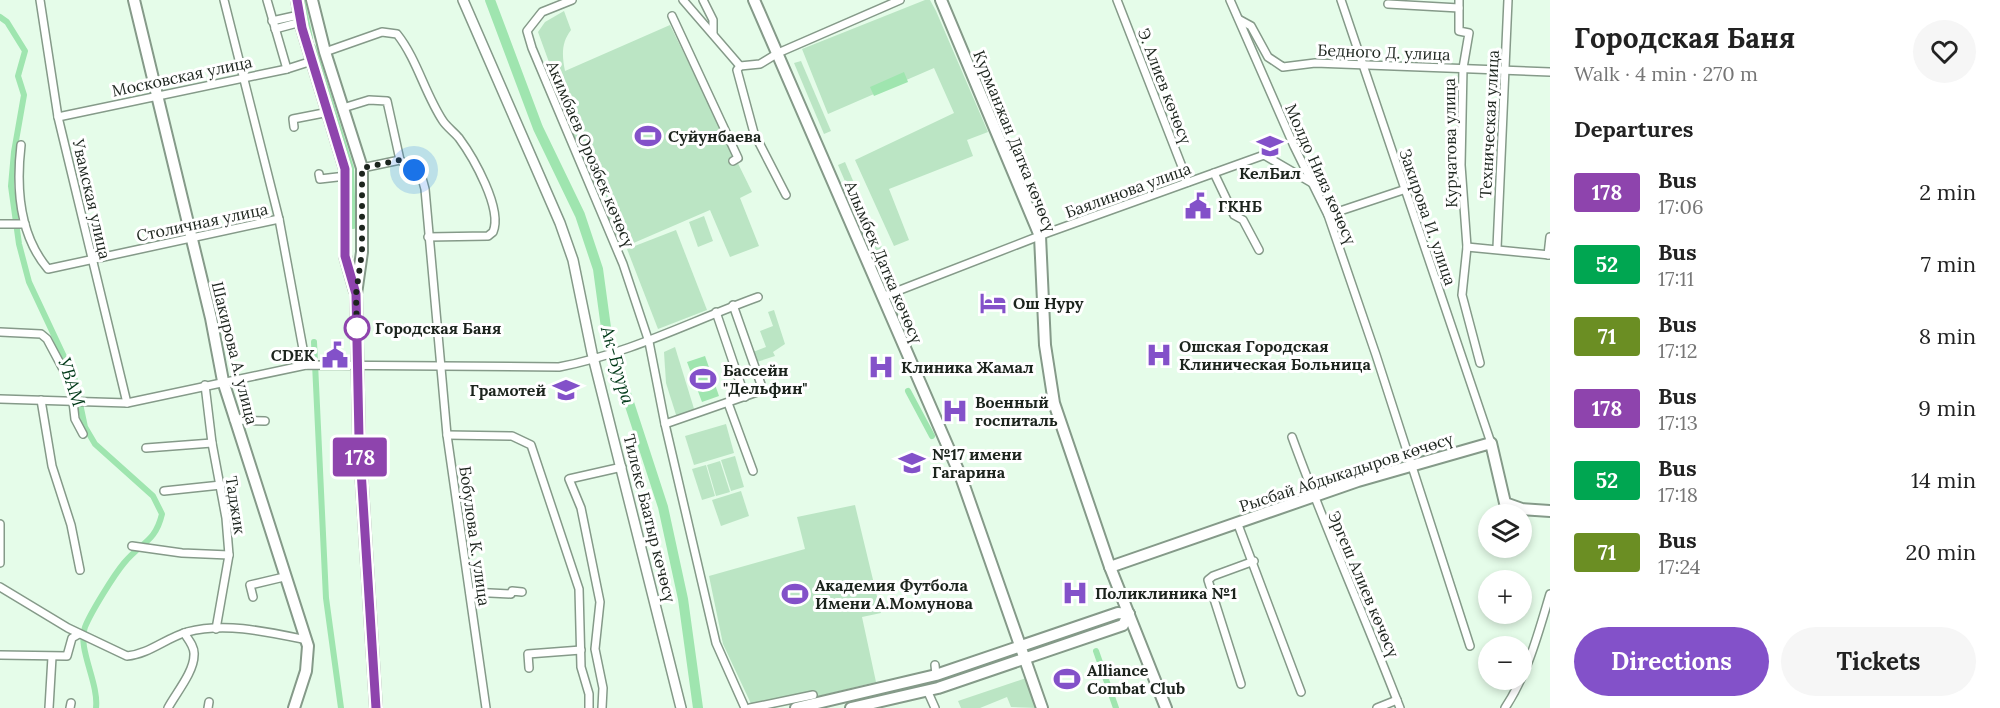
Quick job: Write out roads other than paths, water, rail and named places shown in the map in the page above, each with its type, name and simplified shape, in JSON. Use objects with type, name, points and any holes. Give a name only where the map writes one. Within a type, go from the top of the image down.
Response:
[{"type":"main road","name":"Шакирова А. улица","points":[[134,0],[223,381],[284,577],[307,640],[309,660],[294,708]]},
{"type":"main road","points":[[297,0],[300,18],[346,176],[345,256],[356,294]]},
{"type":"main road","points":[[312,0],[325,52],[362,168],[362,252],[356,294],[362,503],[376,708]]},
{"type":"main road","name":"Алымбек Датка көчөсү","points":[[754,0],[961,477],[1042,708]]},
{"type":"main road","name":"Курманжан Датка көчөсү","points":[[942,0],[1040,236],[1045,345],[1054,404],[1110,567],[1166,708]]},
{"type":"main road","points":[[1491,443],[1505,502],[1522,508],[1550,511]]},
{"type":"main road","name":"Рысбай Абдыкадыров көчөсү","points":[[1110,567],[1314,496],[1491,443]]},
{"type":"main road","points":[[796,708],[911,688],[927,690],[1026,660],[1123,625],[1129,614],[1118,613],[1021,646],[936,670],[911,688],[851,708]]},
{"type":"street","name":"Увамская улица","points":[[40,0],[58,117],[127,403]]},
{"type":"street","points":[[224,0],[279,219],[308,365]]},
{"type":"street","points":[[267,0],[287,69]]},
{"type":"street","name":"Тилеке Баатыр көчөсү","points":[[463,0],[560,223],[573,260],[594,360],[681,708]]},
{"type":"street","name":"Акимбаев Орозбек көчөсү","points":[[572,0],[542,12],[527,32],[623,264],[649,342]]},
{"type":"street","points":[[684,0],[740,66]]},
{"type":"street","points":[[703,0],[713,20],[713,34]]},
{"type":"street","points":[[740,66],[760,64],[778,53],[900,0]]},
{"type":"street","name":"Э. Алиев көчөсү","points":[[1117,0],[1188,182]]},
{"type":"street","name":"Молдо Нияз көчөсү","points":[[1230,0],[1328,214],[1470,646]]},
{"type":"street","name":"Закирова И. улица","points":[[1341,0],[1364,64],[1403,190],[1491,443]]},
{"type":"street","name":"Техническая улица","points":[[1497,248],[1508,0]]},
{"type":"street","points":[[1388,4],[1459,4]]},
{"type":"street","name":"Курчатова улица","points":[[1459,4],[1459,31],[1469,33],[1463,68],[1461,165],[1467,247],[1462,295],[1480,363]]},
{"type":"street","points":[[672,16],[738,158],[733,160]]},
{"type":"street","points":[[273,25],[300,18]]},
{"type":"street","name":"Бедного Д. улица","points":[[1240,20],[1251,26],[1268,57],[1283,67],[1315,63],[1550,72]]},
{"type":"street","points":[[325,52],[382,32],[397,34],[443,122],[459,139],[475,166],[490,194],[496,222],[494,232],[488,236],[428,237]]},
{"type":"street","name":"Московская улица","points":[[58,117],[243,76],[287,69],[312,61]]},
{"type":"street","points":[[740,66],[737,70],[754,133],[786,195]]},
{"type":"street","points":[[343,108],[369,100],[387,100],[400,160],[362,168]]},
{"type":"street","points":[[294,127],[293,119],[329,112]]},
{"type":"street","name":"Столичная улица","points":[[21,145],[19,192],[25,224],[34,252],[48,269],[279,219]]},
{"type":"street","name":"Баялинова улица","points":[[882,297],[1040,236],[1264,155],[1312,183]]},
{"type":"street","name":"Бобулова К. улица","points":[[400,160],[423,181],[447,435],[486,708]]},
{"type":"street","points":[[1214,173],[1234,215],[1244,220],[1259,250]]},
{"type":"street","points":[[320,174],[320,179],[346,176]]},
{"type":"street","points":[[1328,214],[1403,190]]},
{"type":"street","points":[[2,224],[25,224]]},
{"type":"street","points":[[1467,247],[1497,248],[1549,255],[1550,237]]},
{"type":"street","points":[[0,399],[127,403],[223,381],[308,365],[559,367],[594,360],[649,342],[716,312],[758,297]]},
{"type":"street","points":[[665,424],[745,398],[762,390],[733,305]]},
{"type":"street","points":[[716,312],[745,398]]},
{"type":"street","points":[[0,332],[41,334],[47,339],[71,384],[75,419],[83,435]]},
{"type":"street","points":[[649,342],[665,424],[716,643],[745,708]]},
{"type":"street","name":"Таджик","points":[[205,385],[229,555],[216,628]]},
{"type":"street","points":[[41,400],[52,466],[71,525],[80,570]]},
{"type":"street","points":[[728,403],[753,471]]},
{"type":"street","points":[[234,420],[265,421]]},
{"type":"street","points":[[447,435],[512,436],[531,445],[579,589],[581,650],[589,708]]},
{"type":"street","name":"Эргеш Алиев көчөсү","points":[[1292,437],[1400,708]]},
{"type":"street","points":[[146,448],[212,443]]},
{"type":"street","points":[[602,708],[603,688],[595,649],[600,602],[581,508],[569,479],[622,467]]},
{"type":"street","points":[[164,491],[220,485]]},
{"type":"street","points":[[1238,522],[1301,692]]},
{"type":"street","points":[[0,524],[0,563]]},
{"type":"street","points":[[138,547],[229,555]]},
{"type":"street","points":[[1241,684],[1208,580],[1254,561]]},
{"type":"street","points":[[253,597],[250,585],[284,577]]},
{"type":"street","points":[[0,587],[79,634],[127,657],[137,656],[184,633],[216,628],[258,630],[307,640]]},
{"type":"street","points":[[470,592],[512,594],[512,591],[522,592]]},
{"type":"street","points":[[1505,708],[1518,687],[1533,651],[1550,594]]},
{"type":"street","points":[[168,708],[194,655],[184,633]]},
{"type":"street","points":[[0,655],[67,656],[72,638],[79,634]]},
{"type":"street","points":[[529,668],[528,654],[540,651],[581,650]]},
{"type":"street","points":[[49,708],[51,657]]},
{"type":"street","points":[[927,690],[935,708]]},
{"type":"street","points":[[750,708],[813,694]]},
{"type":"street","points":[[1377,708],[1397,700]]},
{"type":"waterway","points":[[302,0],[310,38]]},
{"type":"waterway","name":"Ак-Буура","points":[[490,0],[538,128],[580,215],[598,269],[607,335],[663,507],[683,599],[698,708]]},
{"type":"waterway","name":"УВАМ","points":[[0,17],[7,22],[25,51],[18,76],[24,95],[14,152],[11,186],[19,244],[29,282],[75,380],[85,427],[95,444],[153,496],[162,514],[156,531],[124,563],[97,603],[85,627],[84,645],[96,698],[96,708]]},
{"type":"waterway","points":[[313,47],[351,168],[353,226]]},
{"type":"waterway","points":[[314,342],[326,598],[341,708]]},
{"type":"waterway","points":[[908,391],[932,436]]},
{"type":"waterway","points":[[1096,651],[1116,708]]},
{"type":"place","name":"Суйунбаева","points":[[648,136]]},
{"type":"place","name":"КелБил","points":[[1270,146]]},
{"type":"place","name":"ГКНБ","points":[[1198,206]]},
{"type":"place","name":"Ош Нуру","points":[[993,303]]},
{"type":"place","name":"Городская Баня","points":[[357,328]]},
{"type":"place","name":"CDEK","points":[[335,355]]},
{"type":"place","name":"Ошская Городская Клиническая Больница","points":[[1159,355]]},
{"type":"place","name":"Клиника Жамал","points":[[881,367]]},
{"type":"place","name":"Бассейн \"Дельфин\"","points":[[703,379]]},
{"type":"place","name":"Грамотей","points":[[566,390]]},
{"type":"place","name":"Военный госпиталь","points":[[955,411]]},
{"type":"place","name":"№17 имени Гагарина","points":[[912,463]]},
{"type":"place","name":"Поликлиника №1","points":[[1075,593]]},
{"type":"place","name":"Академия Футбола Имени А.Момунова","points":[[795,594]]},
{"type":"place","name":"Alliance Combat Club","points":[[1067,679]]}]
